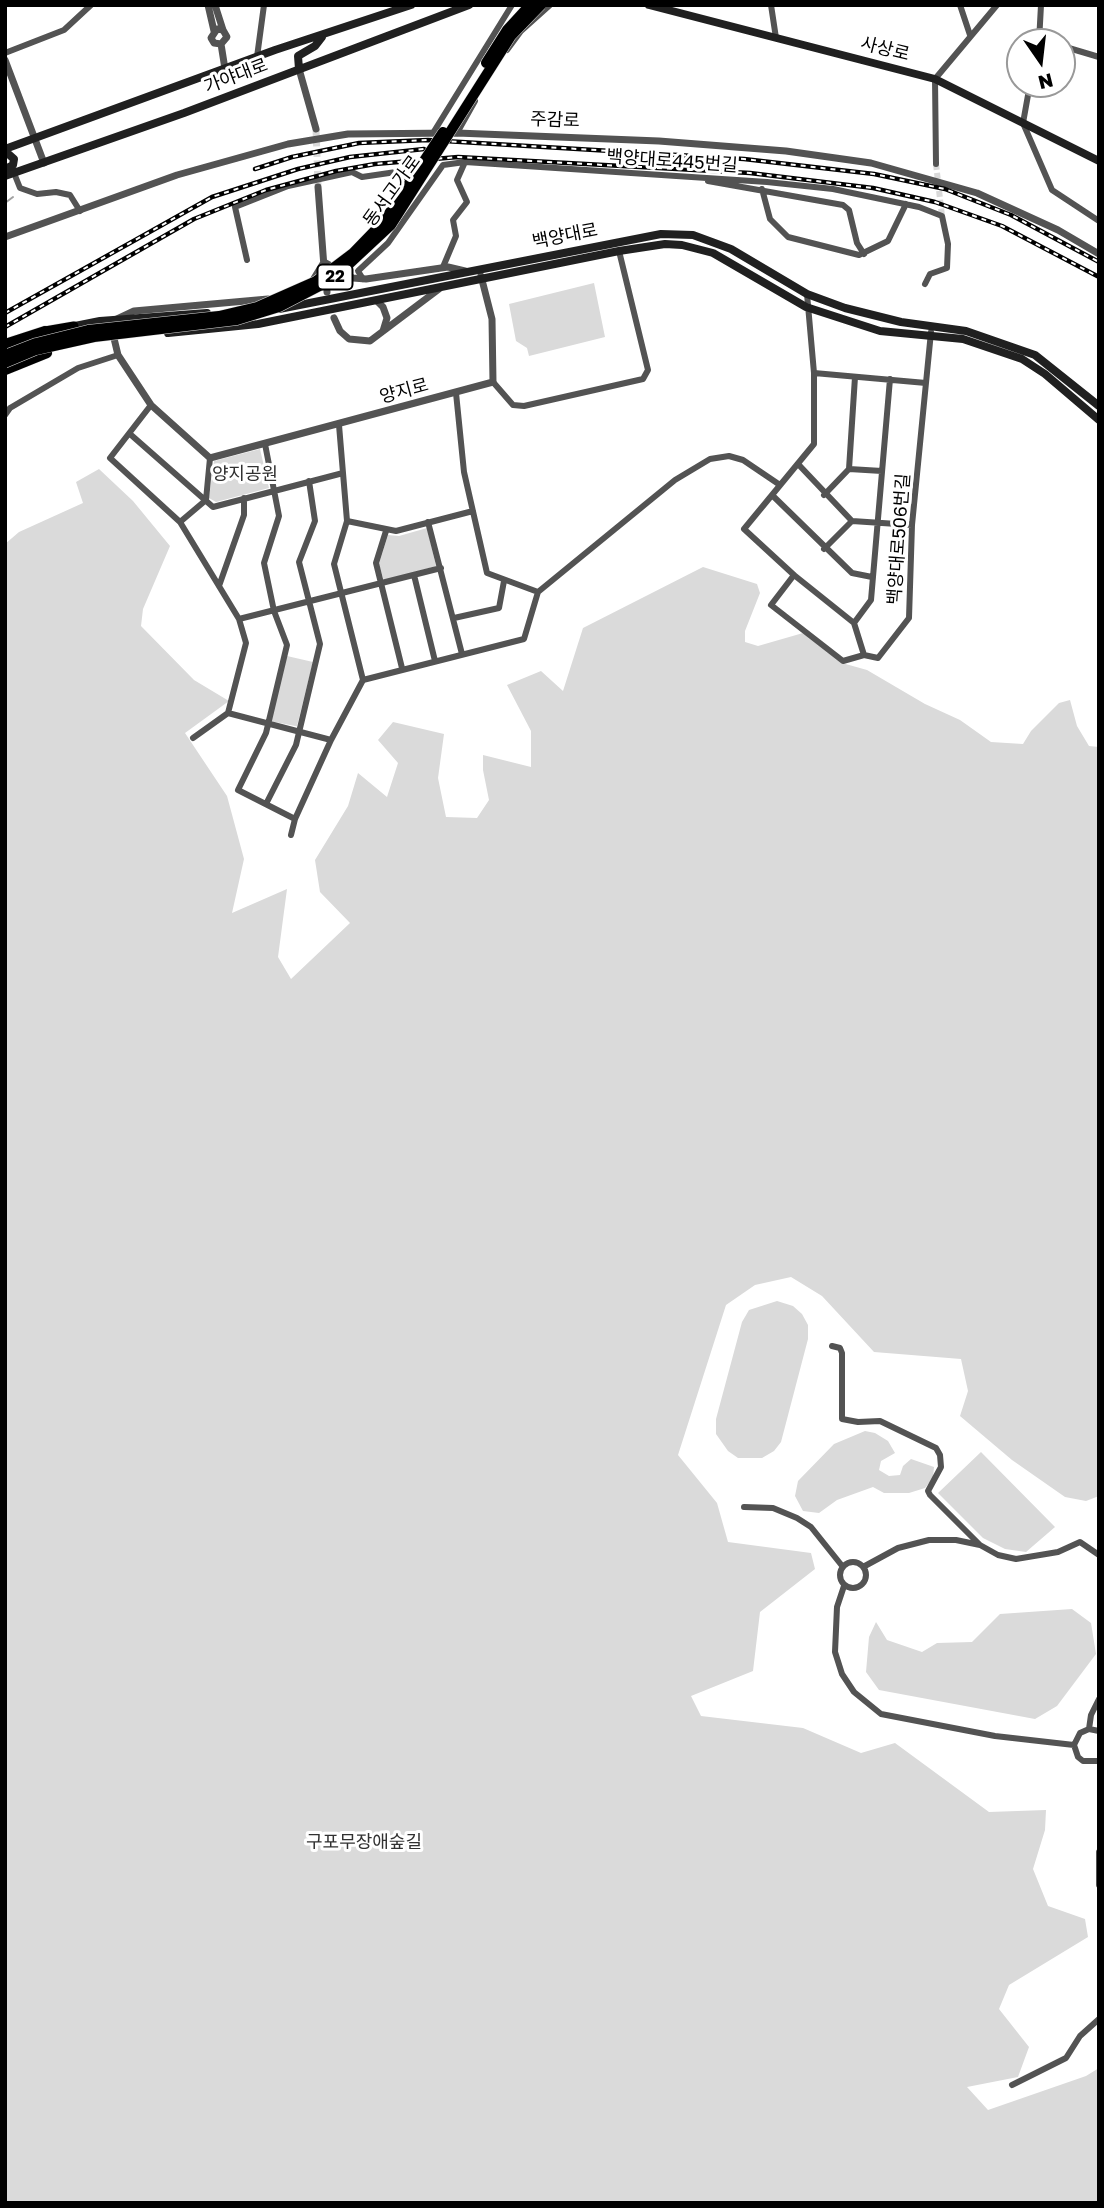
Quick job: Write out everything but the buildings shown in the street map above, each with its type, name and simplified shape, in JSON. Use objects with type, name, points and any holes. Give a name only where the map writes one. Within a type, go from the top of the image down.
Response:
[{"type":"highway","name":"동서고가로","points":[[5,352],[88,330],[219,316],[257,307],[316,281],[353,253],[405,194],[507,30],[530,5]]},
{"type":"highway","name":"동서고가로","points":[[5,366],[36,351],[94,337],[237,320],[279,307],[333,279],[391,225],[511,36],[541,5]]},
{"type":"highway","points":[[5,344],[45,331]]},
{"type":"highway","points":[[5,366],[47,353]]},
{"type":"main road","name":"가야대로","points":[[5,150],[257,57],[411,5]]},
{"type":"main road","name":"가야대로","points":[[8,172],[44,163],[469,5]]},
{"type":"main road","name":"사상로","points":[[649,5],[936,79],[1099,161]]},
{"type":"main road","points":[[299,69],[298,56],[322,37]]},
{"type":"main road","points":[[5,150],[14,159],[8,172]]},
{"type":"main road","name":"백양대로","points":[[5,366],[79,342],[113,336],[227,328],[377,300],[445,284],[480,272],[661,234],[692,235],[730,249],[807,293],[877,317],[965,331],[1035,355],[1099,406]]},
{"type":"main road","name":"백양대로","points":[[5,352],[39,336],[74,326],[195,313],[251,313],[316,303],[465,271],[480,272],[665,244],[699,248],[806,307],[880,331],[964,339],[1022,359],[1045,374],[1099,420]]},
{"type":"main road","points":[[45,331],[74,326]]},
{"type":"main road","points":[[47,353],[79,342]]},
{"type":"street","points":[[5,53],[64,30],[91,5]]},
{"type":"street","points":[[208,5],[219,30],[227,37],[221,44],[225,69]]},
{"type":"street","points":[[215,5],[219,30],[212,41],[221,44]]},
{"type":"street","points":[[257,57],[264,5]]},
{"type":"street","points":[[380,5],[383,15]]},
{"type":"street","points":[[433,133],[512,5]]},
{"type":"street","points":[[457,133],[495,67],[521,31],[550,5]]},
{"type":"street","points":[[771,5],[776,38]]},
{"type":"street","points":[[960,5],[970,35]]},
{"type":"street","points":[[936,164],[936,79],[997,5]]},
{"type":"street","points":[[1040,28],[1041,5]]},
{"type":"street","points":[[1076,50],[1099,57]]},
{"type":"street","points":[[5,61],[44,163]]},
{"type":"street","points":[[299,69],[316,130]]},
{"type":"street","points":[[1027,98],[1023,123],[1052,190],[1099,221]]},
{"type":"street","name":"주감로","points":[[5,237],[177,175],[288,144],[348,134],[457,133],[659,141],[786,150],[871,163],[928,176],[977,193],[1058,230],[1099,254]]},
{"type":"street","points":[[443,267],[456,236],[453,220],[467,202],[457,180],[465,162]]},
{"type":"street","name":"백양대로445번길","points":[[363,279],[358,271],[388,243],[443,165],[465,162],[761,181],[833,189],[906,204],[942,216],[948,244],[947,268],[930,274],[925,284]]},
{"type":"street","points":[[8,172],[20,188],[37,194],[56,192],[70,195],[80,211]]},
{"type":"street","points":[[247,260],[235,206],[288,186],[352,172],[362,177],[396,172],[418,203]]},
{"type":"street","points":[[674,175],[826,199],[846,206],[857,243],[864,254]]},
{"type":"street","points":[[761,181],[770,219],[788,237],[864,254],[888,241],[906,204]]},
{"type":"street","points":[[318,187],[327,292]]},
{"type":"street","name":"백양대로","points":[[493,383],[513,405],[524,406],[643,379],[648,370],[620,251]]},
{"type":"street","points":[[324,262],[353,278],[363,279],[443,267],[465,271]]},
{"type":"street","points":[[180,522],[206,500],[210,458],[150,405],[118,355],[112,320],[134,311],[227,305],[264,300],[299,291],[315,278],[324,262]]},
{"type":"street","points":[[480,272],[492,319],[493,383]]},
{"type":"street","points":[[334,318],[340,331],[349,339],[370,341],[379,338],[445,284]]},
{"type":"street","points":[[794,575],[771,605],[843,661],[864,655],[854,623],[794,575],[744,529],[814,444],[814,373],[806,307],[807,293]]},
{"type":"street","points":[[377,300],[387,318],[379,338]]},
{"type":"street","name":"백양대로506번길","points":[[864,655],[878,658],[909,618],[912,525],[931,327]]},
{"type":"street","points":[[5,415],[8,408],[78,368],[118,355]]},
{"type":"street","points":[[814,373],[926,383]]},
{"type":"street","points":[[824,495],[849,469],[855,377]]},
{"type":"street","points":[[854,623],[871,600],[890,379]]},
{"type":"street","name":"양지로","points":[[210,458],[493,383]]},
{"type":"street","points":[[456,393],[464,472],[487,573],[538,592]]},
{"type":"street","points":[[150,405],[110,458],[180,522],[239,619],[246,643],[228,713],[194,738]]},
{"type":"street","points":[[291,835],[295,819],[331,740],[363,680],[334,564],[347,521],[339,425]]},
{"type":"street","points":[[130,434],[213,507],[344,473]]},
{"type":"street","points":[[265,444],[279,516],[264,563],[274,611],[286,645],[266,733],[238,790],[295,819]]},
{"type":"street","points":[[363,680],[524,639],[538,592],[675,480],[710,459],[729,456],[743,460],[780,485]]},
{"type":"street","points":[[798,464],[824,495],[852,521],[912,525]]},
{"type":"street","points":[[849,469],[882,471]]},
{"type":"street","points":[[266,804],[296,745],[320,644],[307,603],[299,562],[315,521],[309,481]]},
{"type":"street","points":[[772,495],[852,573],[872,577]]},
{"type":"street","points":[[219,586],[244,515],[244,498]]},
{"type":"street","points":[[347,521],[386,531],[472,511]]},
{"type":"street","points":[[824,548],[852,521]]},
{"type":"street","points":[[428,523],[462,654]]},
{"type":"street","points":[[386,531],[376,563],[402,668]]},
{"type":"street","points":[[239,619],[441,568]]},
{"type":"street","points":[[414,575],[435,661]]},
{"type":"street","points":[[454,618],[499,608],[504,580]]},
{"type":"street","points":[[228,713],[331,740]]},
{"type":"street","points":[[832,1346],[840,1348],[842,1353],[842,1419],[858,1422],[880,1421],[936,1448],[941,1467],[928,1491],[980,1545],[998,1555],[1016,1559],[1058,1552],[1080,1542],[1099,1555]]},
{"type":"street","points":[[744,1507],[773,1508],[797,1518],[810,1527],[843,1567]]},
{"type":"street","points":[[863,1567],[898,1548],[929,1540],[956,1540],[980,1545]]},
{"type":"street","points":[[844,1586],[854,1589],[863,1584],[867,1574],[863,1567],[852,1562],[843,1567],[839,1577],[844,1586],[834,1632],[835,1652],[842,1674],[854,1692],[881,1714],[995,1736],[1074,1745]]},
{"type":"street","points":[[1089,1730],[1091,1715],[1099,1699]]},
{"type":"street","points":[[1099,1731],[1080,1733],[1074,1745],[1078,1757],[1083,1761],[1098,1762],[1099,1773]]},
{"type":"street","points":[[1099,1852],[1099,1885]]},
{"type":"street","points":[[1012,2085],[1066,2058],[1080,2036],[1099,2019]]},
{"type":"green space","points":[[594,283],[605,337],[529,356],[527,348],[516,341],[509,304]]},
{"type":"green space","name":"양지공원","points":[[260,449],[269,488],[216,502],[209,498],[214,461]]},
{"type":"green space","name":"구포무장애숲길","points":[[99,469],[133,501],[170,546],[143,609],[141,626],[194,680],[229,701],[185,733],[227,796],[244,859],[232,913],[287,889],[278,957],[291,979],[350,923],[320,892],[315,860],[348,806],[358,773],[387,797],[398,763],[378,740],[393,722],[444,734],[438,778],[446,817],[477,818],[489,800],[483,755],[531,767],[531,731],[507,685],[541,671],[563,691],[583,628],[703,567],[757,584],[760,593],[745,631],[745,642],[758,646],[803,633],[842,663],[867,670],[925,704],[960,720],[991,742],[1023,744],[1031,731],[1059,703],[1070,700],[1077,726],[1089,746],[1099,747],[1099,1496],[1086,1501],[1065,1497],[1012,1460],[960,1416],[968,1391],[961,1359],[874,1352],[822,1296],[791,1277],[755,1285],[726,1305],[678,1455],[717,1503],[728,1542],[811,1553],[815,1569],[760,1612],[753,1671],[691,1696],[701,1716],[803,1728],[861,1753],[895,1743],[989,1812],[1046,1810],[1045,1830],[1033,1869],[1048,1906],[1085,1919],[1088,1937],[1009,1985],[999,2009],[1029,2047],[1018,2077],[967,2087],[988,2110],[1086,2076],[1099,2068],[1099,2203],[5,2203],[5,544],[19,532],[83,503],[76,482]]},
{"type":"green space","points":[[427,528],[436,566],[384,581],[379,564],[388,535],[399,536]]},
{"type":"green space","points":[[287,656],[313,662],[297,726],[300,727],[270,721]]},
{"type":"green space","points":[[777,1301],[793,1306],[802,1314],[808,1325],[808,1339],[781,1442],[774,1451],[762,1458],[738,1458],[728,1451],[716,1434],[716,1419],[742,1322],[749,1310]]},
{"type":"green space","points":[[865,1431],[875,1433],[888,1441],[895,1453],[881,1461],[879,1470],[889,1476],[900,1475],[903,1466],[911,1459],[934,1467],[933,1478],[925,1488],[909,1493],[884,1493],[873,1487],[837,1500],[819,1513],[803,1511],[795,1496],[798,1481],[834,1444]]},
{"type":"green space","points":[[981,1452],[1055,1527],[1026,1552],[1005,1549],[983,1538],[938,1493]]},
{"type":"green space","points":[[1072,1609],[1091,1623],[1096,1654],[1057,1706],[1035,1719],[879,1690],[866,1672],[869,1637],[876,1622],[887,1640],[922,1652],[937,1643],[972,1642],[1000,1614]]},
{"type":"waterway","points":[[5,203],[13,197]]},
{"type":"tunnel","points":[[316,129],[318,185]]},
{"type":"tunnel","points":[[936,164],[942,216]]},
{"type":"railway","points":[[255,169],[292,157],[359,143],[428,140],[744,159],[874,174],[945,189],[1011,215],[1099,262]]},
{"type":"railway","points":[[5,313],[212,197],[298,169],[350,157],[424,149]]},
{"type":"railway","points":[[5,327],[194,219],[266,190],[336,171],[375,164],[458,157],[750,173],[873,188],[935,202],[1002,226],[1099,277]]}]
